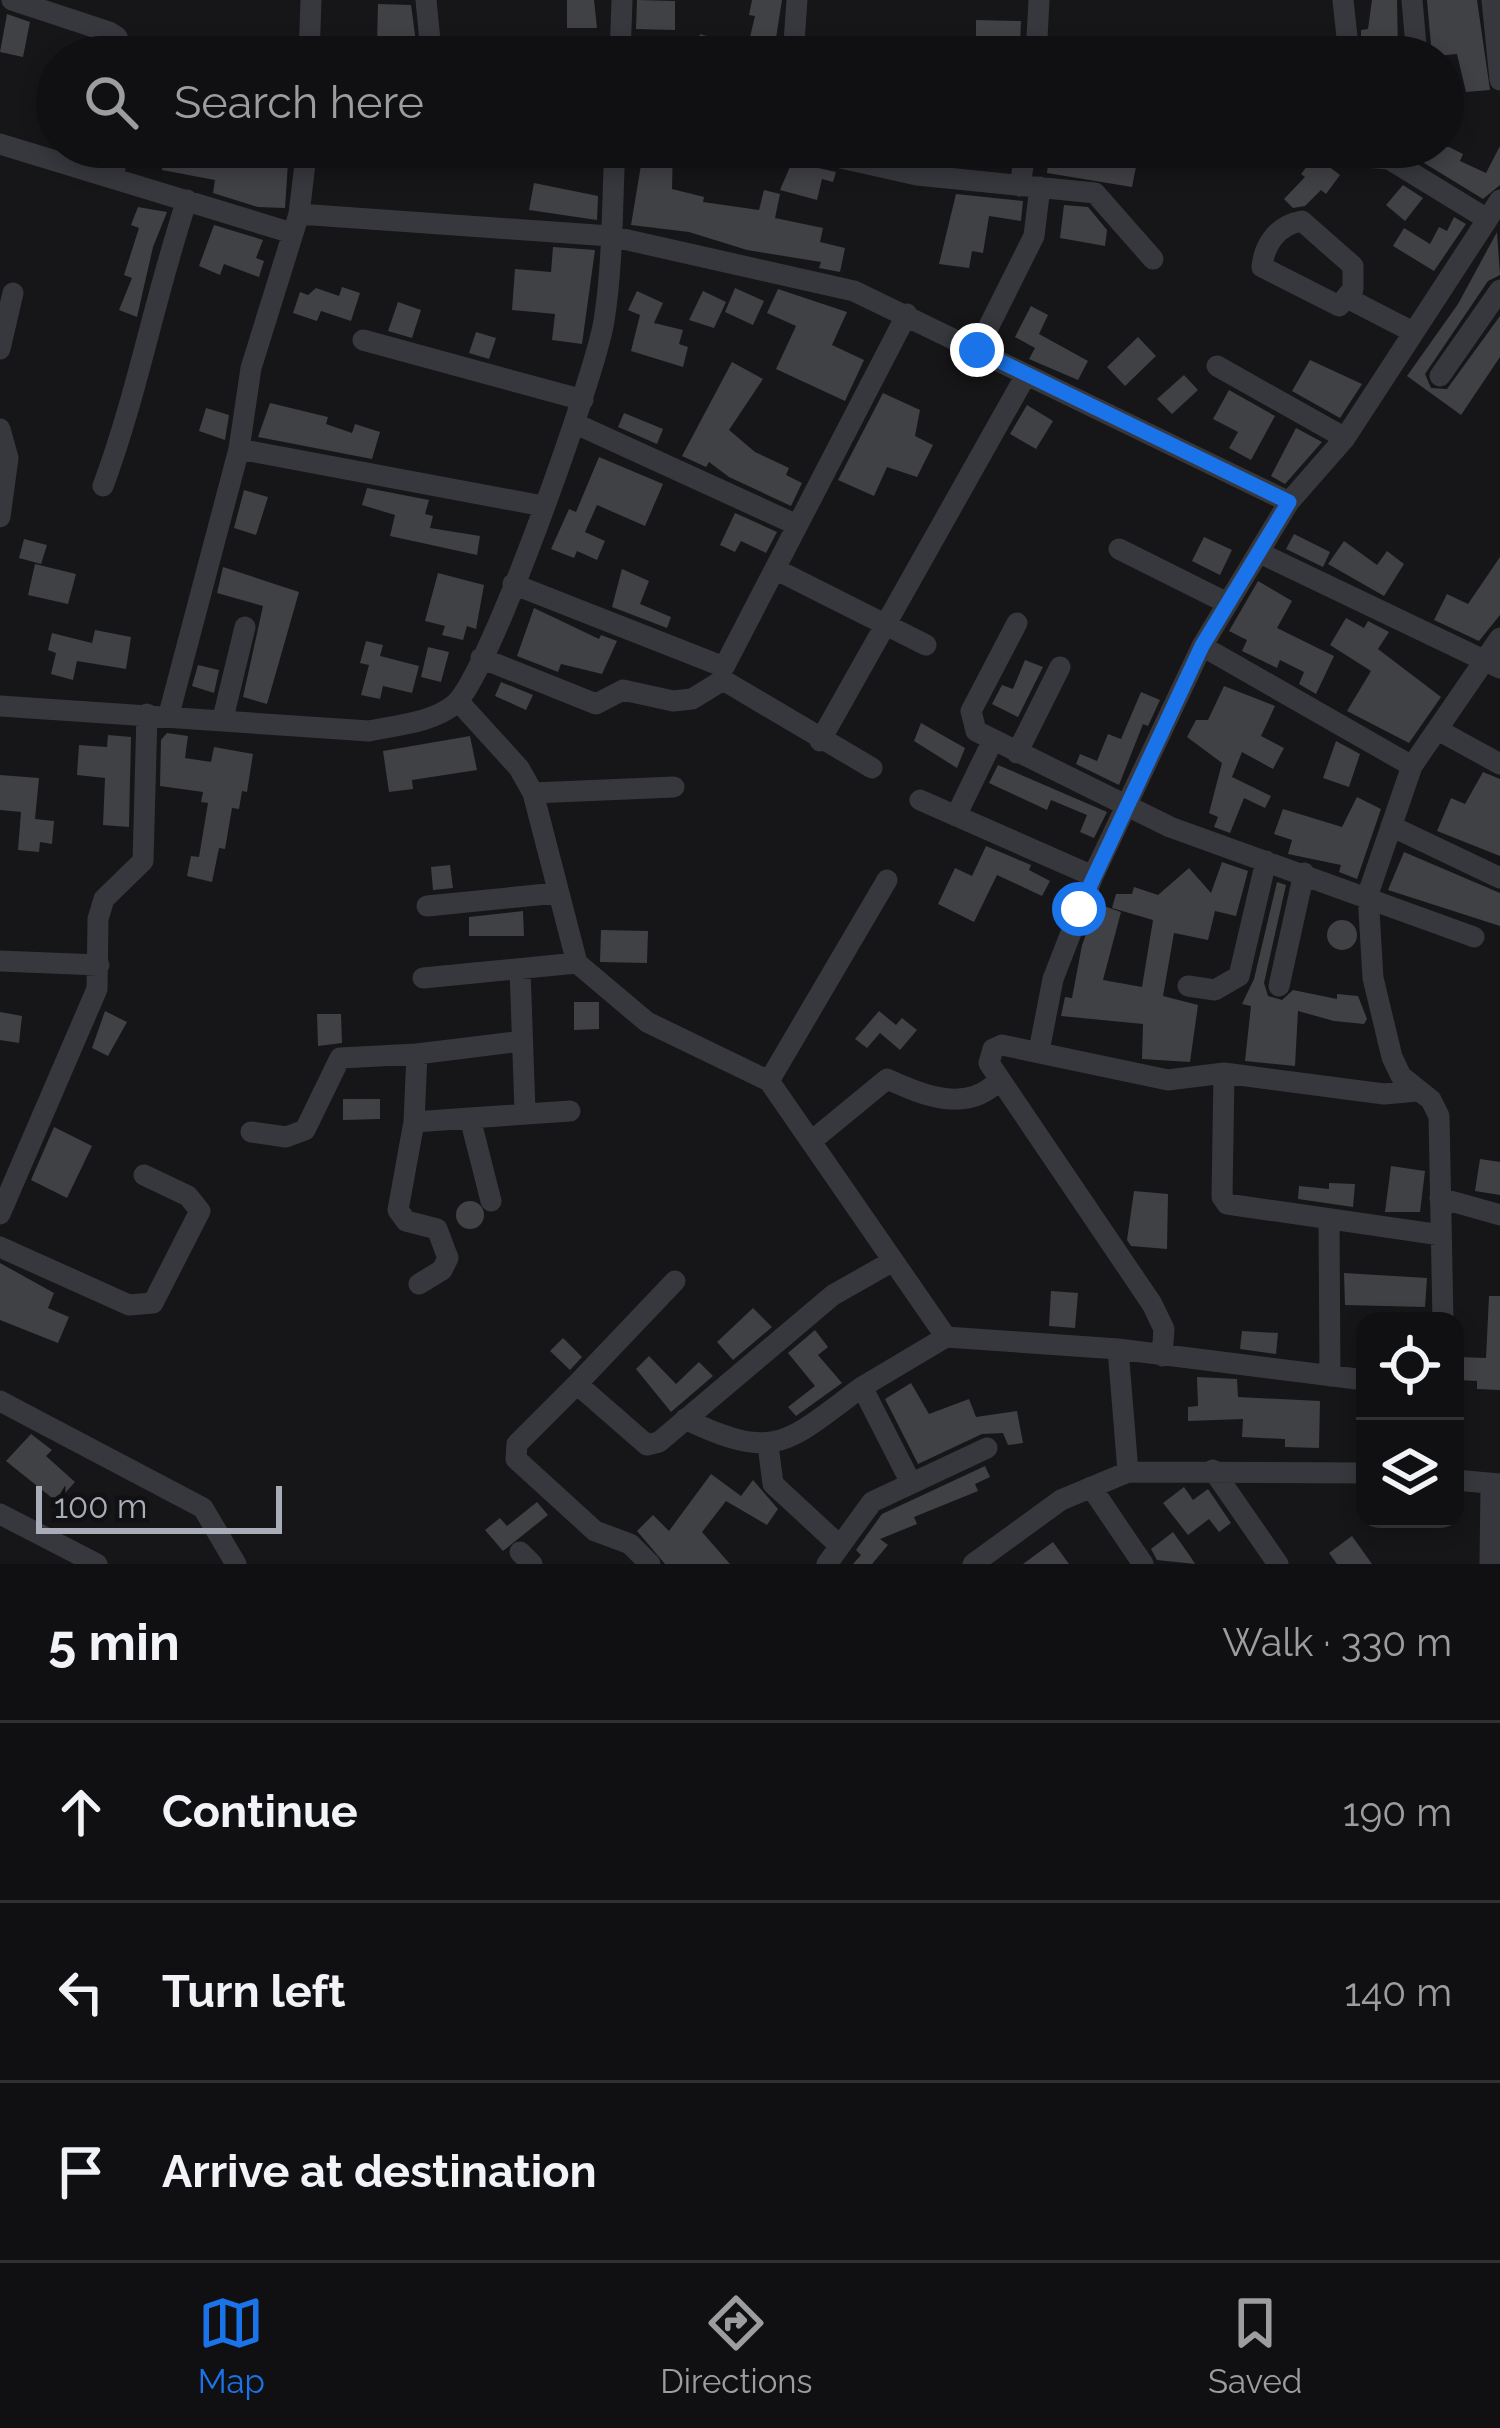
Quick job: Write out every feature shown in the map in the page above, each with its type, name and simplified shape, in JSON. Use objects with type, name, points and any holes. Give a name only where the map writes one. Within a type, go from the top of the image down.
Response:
[{"type":"street","points":[[12,0],[114,36]]},
{"type":"street","points":[[309,36],[310,0]]},
{"type":"street","points":[[426,0],[430,36]]},
{"type":"street","points":[[621,36],[622,0]]},
{"type":"street","points":[[796,36],[797,0]]},
{"type":"street","points":[[1037,36],[1039,0]]},
{"type":"street","points":[[1342,0],[1347,36]]},
{"type":"street","points":[[1412,0],[1415,36]]},
{"type":"street","points":[[1492,0],[1500,80]]},
{"type":"street","points":[[0,144],[36,154]]},
{"type":"street","points":[[83,168],[187,200],[295,224],[610,236],[854,291],[1289,502]]},
{"type":"street","points":[[114,177],[115,168]]},
{"type":"street","points":[[3,1202],[97,988],[97,937],[104,898],[143,862],[158,714],[239,449],[251,368],[295,224],[304,168]]},
{"type":"street","points":[[0,706],[368,731],[428,718],[458,701],[513,584],[583,400],[604,321],[614,168]]},
{"type":"street","points":[[886,168],[1105,199],[1153,259]]},
{"type":"street","points":[[977,350],[1034,236],[1028,168]]},
{"type":"street","points":[[1039,1052],[1053,980],[1093,876],[1202,646],[1289,502],[1345,438],[1494,210],[1409,168]]},
{"type":"street","points":[[103,486],[146,358],[160,280],[187,200]]},
{"type":"street","points":[[1302,220],[1353,266],[1349,298],[1339,307],[1327,304],[1262,267],[1268,242],[1302,220]]},
{"type":"street","points":[[1440,376],[1500,290]]},
{"type":"street","points":[[0,349],[13,293]]},
{"type":"street","points":[[1349,298],[1411,331]]},
{"type":"street","points":[[513,584],[714,667],[732,660],[907,314]]},
{"type":"street","points":[[363,340],[583,400]]},
{"type":"street","points":[[1217,366],[1345,438]]},
{"type":"street","points":[[820,741],[1026,375]]},
{"type":"street","points":[[574,423],[797,525]]},
{"type":"street","points":[[0,429],[8,458],[0,517]]},
{"type":"street","points":[[239,449],[543,506]]},
{"type":"street","points":[[1119,549],[1227,603]]},
{"type":"street","points":[[1260,553],[1491,664]]},
{"type":"street","points":[[777,570],[926,645]]},
{"type":"street","points":[[1017,623],[971,711],[976,731],[992,742],[1128,806],[1474,937]]},
{"type":"street","points":[[223,718],[245,627]]},
{"type":"street","points":[[1443,1312],[1439,1116],[1401,1076],[1392,1058],[1373,978],[1368,894],[1412,766],[1491,664],[1500,638]]},
{"type":"street","points":[[1202,646],[1412,766]]},
{"type":"street","points":[[481,658],[596,704],[623,690],[673,701],[703,693],[723,680],[872,768]]},
{"type":"street","points":[[703,693],[714,667]]},
{"type":"street","points":[[1016,753],[1060,667]]},
{"type":"street","points":[[458,701],[519,768],[533,793],[578,963],[647,1022],[769,1081],[814,1139],[946,1337]]},
{"type":"street","points":[[1438,730],[1500,764]]},
{"type":"street","points":[[956,816],[992,742]]},
{"type":"street","points":[[533,793],[674,787]]},
{"type":"street","points":[[920,800],[1093,876]]},
{"type":"street","points":[[1391,826],[1500,878]]},
{"type":"street","points":[[1188,986],[1215,990],[1239,976],[1266,861]]},
{"type":"street","points":[[1279,986],[1304,873]]},
{"type":"street","points":[[769,1081],[887,880]]},
{"type":"street","points":[[427,906],[557,893]]},
{"type":"street","points":[[0,961],[99,965]]},
{"type":"street","points":[[423,978],[578,963]]},
{"type":"street","points":[[520,969],[525,1112]]},
{"type":"street","points":[[251,1132],[286,1137],[305,1130],[340,1058],[522,1041]]},
{"type":"street","points":[[1162,1356],[1164,1329],[1152,1304],[988,1064],[997,1046],[1168,1080],[1224,1073],[1384,1094],[1418,1090]]},
{"type":"street","points":[[417,1054],[414,1122],[398,1210],[406,1221],[437,1229],[448,1258],[442,1270],[419,1284]]},
{"type":"street","points":[[1224,1073],[1223,1201],[1441,1235]]},
{"type":"street","points":[[814,1139],[887,1079],[942,1101],[986,1091],[1000,1078]]},
{"type":"street","points":[[414,1122],[571,1111]]},
{"type":"street","points":[[470,1118],[491,1201]]},
{"type":"street","points":[[0,1247],[129,1305],[153,1303],[200,1210],[188,1196],[144,1175]]},
{"type":"street","points":[[1440,1198],[1500,1215]]},
{"type":"street","points":[[1330,1220],[1330,1376]]},
{"type":"street","points":[[578,1384],[640,1443],[653,1445],[832,1295],[893,1261]]},
{"type":"street","points":[[650,1564],[630,1544],[599,1535],[516,1459],[517,1444],[675,1281]]},
{"type":"street","points":[[685,1419],[734,1439],[768,1445],[791,1439],[862,1387],[946,1337],[1118,1349],[1356,1379]]},
{"type":"street","points":[[1118,1349],[1128,1472]]},
{"type":"street","points":[[862,1387],[910,1480]]},
{"type":"street","points":[[0,1401],[203,1508],[236,1564]]},
{"type":"street","points":[[768,1445],[773,1484],[834,1555],[872,1502],[910,1480],[987,1448]]},
{"type":"street","points":[[1213,1470],[1278,1564]]},
{"type":"street","points":[[987,1560],[1061,1500],[1128,1472],[1356,1473]]},
{"type":"street","points":[[1464,1481],[1496,1484],[1490,1564]]},
{"type":"street","points":[[1091,1487],[1143,1564]]},
{"type":"street","points":[[0,1514],[97,1564]]},
{"type":"building","points":[[567,0],[594,0],[597,28],[567,28]]},
{"type":"building","points":[[637,0],[675,1],[675,30],[636,29]]},
{"type":"building","points":[[752,0],[782,0],[776,36],[750,36],[755,16],[749,15]]},
{"type":"building","points":[[1372,0],[1397,0],[1398,36],[1361,36],[1361,30],[1368,29]]},
{"type":"building","points":[[1427,0],[1477,0],[1490,90],[1466,92],[1464,36],[1430,36]]},
{"type":"building","points":[[378,4],[411,5],[415,36],[377,36]]},
{"type":"building","points":[[7,14],[30,22],[23,57],[0,52]]},
{"type":"building","points":[[976,20],[1021,21],[1020,36],[976,36]]},
{"type":"building","points":[[1500,146],[1500,185],[1483,199],[1432,168],[1464,168],[1464,163],[1486,173]]},
{"type":"building","points":[[288,168],[285,208],[258,207],[213,193],[215,180],[162,170]]},
{"type":"building","points":[[640,168],[672,168],[672,189],[704,197],[703,202],[759,210],[764,190],[780,194],[775,218],[823,228],[820,242],[845,248],[840,272],[819,268],[821,262],[747,250],[689,232],[631,225]]},
{"type":"building","points":[[789,168],[836,172],[833,182],[822,179],[817,200],[780,190]]},
{"type":"building","points":[[1048,168],[1136,168],[1132,187],[1047,173]]},
{"type":"building","points":[[1306,168],[1331,168],[1340,175],[1326,194],[1321,190],[1305,206],[1293,208],[1284,199],[1305,177],[1301,174]]},
{"type":"building","points":[[534,183],[598,196],[597,220],[529,210]]},
{"type":"building","points":[[1403,185],[1423,198],[1405,221],[1386,205]]},
{"type":"building","points":[[956,194],[1023,201],[1021,221],[989,216],[983,253],[972,251],[969,268],[939,264]]},
{"type":"building","points":[[1064,205],[1088,207],[1107,230],[1105,246],[1060,238]]},
{"type":"building","points":[[138,207],[167,212],[153,247],[137,317],[119,310],[132,278],[124,275],[139,228],[131,225]]},
{"type":"building","points":[[1454,217],[1466,224],[1434,271],[1393,246],[1404,228],[1430,244],[1439,227],[1447,231]]},
{"type":"building","points":[[214,225],[263,240],[256,258],[264,261],[259,277],[224,264],[220,275],[199,266]]},
{"type":"building","points":[[1497,232],[1500,275],[1488,281],[1425,374],[1431,388],[1447,389],[1500,316],[1500,357],[1461,415],[1407,376],[1458,304]]},
{"type":"building","points":[[553,247],[595,250],[582,344],[552,340],[555,314],[512,310],[515,269],[551,272]]},
{"type":"building","points":[[342,287],[360,293],[351,321],[321,311],[317,321],[293,313],[300,292],[308,295],[316,288],[339,296]]},
{"type":"building","points":[[735,288],[764,301],[753,325],[725,312]]},
{"type":"building","points":[[778,289],[847,312],[832,345],[864,360],[845,401],[776,369],[796,326],[767,313]]},
{"type":"building","points":[[637,291],[663,303],[654,323],[683,330],[679,344],[688,347],[683,367],[631,351],[640,315],[628,310]]},
{"type":"building","points":[[703,291],[726,302],[714,328],[689,320]]},
{"type":"building","points":[[398,302],[421,310],[412,338],[388,331]]},
{"type":"building","points":[[1031,306],[1048,315],[1039,334],[1088,361],[1078,380],[1029,359],[1035,348],[1015,337]]},
{"type":"building","points":[[476,332],[496,338],[489,359],[469,353]]},
{"type":"building","points":[[1138,337],[1156,356],[1125,386],[1107,367]]},
{"type":"building","points":[[1310,360],[1362,384],[1340,418],[1292,391]]},
{"type":"building","points":[[732,362],[763,379],[729,430],[755,452],[789,468],[786,475],[802,483],[791,506],[729,477],[709,462],[706,467],[682,456]]},
{"type":"building","points":[[1184,375],[1198,390],[1172,414],[1157,399]]},
{"type":"building","points":[[1229,390],[1275,416],[1251,460],[1229,448],[1238,432],[1213,419]]},
{"type":"building","points":[[883,393],[920,410],[915,436],[933,445],[917,477],[887,467],[874,496],[838,480]]},
{"type":"building","points":[[270,403],[328,417],[326,424],[352,433],[355,424],[380,432],[372,459],[258,437]]},
{"type":"building","points":[[1027,405],[1053,421],[1036,449],[1010,434]]},
{"type":"building","points":[[206,408],[229,415],[225,440],[199,431]]},
{"type":"building","points":[[624,413],[663,429],[657,444],[618,427]]},
{"type":"building","points":[[1296,428],[1322,442],[1285,484],[1271,476]]},
{"type":"building","points":[[599,457],[663,484],[645,526],[597,505],[585,532],[605,541],[597,560],[577,551],[574,558],[551,549],[569,509],[576,512]]},
{"type":"building","points":[[367,488],[429,500],[425,514],[433,516],[430,528],[480,536],[477,555],[390,536],[395,515],[362,505]]},
{"type":"building","points":[[244,490],[268,497],[256,535],[234,528]]},
{"type":"building","points":[[735,513],[777,532],[766,553],[741,541],[735,552],[720,545]]},
{"type":"building","points":[[1294,534],[1330,552],[1323,567],[1286,549]]},
{"type":"building","points":[[1204,537],[1232,550],[1220,575],[1192,561]]},
{"type":"building","points":[[24,539],[47,545],[41,564],[19,558]]},
{"type":"building","points":[[1344,541],[1377,565],[1387,551],[1404,564],[1384,596],[1328,564]]},
{"type":"building","points":[[1500,557],[1500,615],[1479,641],[1434,620],[1447,594],[1468,604]]},
{"type":"building","points":[[35,564],[76,574],[68,604],[28,595]]},
{"type":"building","points":[[223,567],[299,592],[267,704],[243,697],[263,606],[217,593]]},
{"type":"building","points":[[622,569],[649,581],[640,604],[671,617],[667,628],[612,607]]},
{"type":"building","points":[[438,573],[484,585],[476,629],[467,626],[463,640],[442,635],[445,626],[425,621]]},
{"type":"building","points":[[1258,581],[1292,601],[1277,628],[1334,656],[1316,694],[1299,684],[1304,672],[1280,660],[1277,668],[1242,651],[1247,640],[1229,631]]},
{"type":"building","points":[[534,608],[599,639],[601,635],[617,641],[602,674],[561,664],[558,672],[517,656]]},
{"type":"building","points":[[1346,618],[1364,628],[1368,621],[1389,632],[1378,649],[1441,697],[1409,743],[1347,711],[1371,671],[1330,645]]},
{"type":"building","points":[[95,630],[131,637],[126,669],[77,661],[73,680],[51,674],[56,653],[48,650],[52,633],[92,643]]},
{"type":"building","points":[[366,641],[383,645],[380,656],[419,666],[412,693],[383,686],[380,699],[361,695],[369,665],[360,663]]},
{"type":"building","points":[[428,647],[449,652],[441,682],[421,677]]},
{"type":"building","points":[[1025,660],[1043,667],[1018,717],[992,704],[1002,685],[1013,689]]},
{"type":"building","points":[[198,665],[219,670],[214,693],[192,686]]},
{"type":"building","points":[[501,682],[533,695],[526,710],[495,696]]},
{"type":"building","points":[[1224,686],[1275,706],[1261,736],[1284,748],[1273,769],[1242,752],[1232,777],[1271,796],[1265,808],[1244,798],[1230,833],[1214,827],[1218,817],[1209,813],[1222,763],[1187,737],[1196,720],[1208,720]]},
{"type":"building","points":[[1141,692],[1160,700],[1148,726],[1143,724],[1119,785],[1076,764],[1080,754],[1097,761],[1108,734],[1121,739]]},
{"type":"building","points":[[921,723],[965,748],[957,768],[914,741]]},
{"type":"building","points":[[167,733],[188,736],[185,758],[211,762],[214,747],[253,754],[247,792],[242,791],[239,809],[232,808],[225,849],[219,848],[212,882],[187,876],[191,856],[199,857],[208,803],[201,802],[203,792],[160,786],[161,740]]},
{"type":"building","points":[[108,735],[131,737],[129,827],[103,825],[105,778],[77,775],[79,745],[107,747]]},
{"type":"building","points":[[470,736],[477,770],[412,780],[413,789],[389,792],[383,751]]},
{"type":"building","points":[[1336,741],[1360,754],[1349,787],[1323,778]]},
{"type":"building","points":[[998,765],[1107,812],[1094,838],[1080,832],[1087,815],[1051,800],[1047,810],[989,783]]},
{"type":"building","points":[[1483,772],[1500,779],[1500,856],[1437,831],[1451,798],[1465,804]]},
{"type":"building","points":[[0,775],[39,778],[35,819],[54,821],[52,844],[40,842],[39,852],[18,850],[21,812],[0,810]]},
{"type":"building","points":[[1357,797],[1381,809],[1357,879],[1339,872],[1341,865],[1288,854],[1292,840],[1274,834],[1283,809],[1342,827]]},
{"type":"building","points":[[986,846],[1031,865],[1029,870],[1050,881],[1042,896],[997,875],[974,922],[938,904],[955,868],[972,876]]},
{"type":"building","points":[[1404,852],[1500,893],[1500,926],[1388,890]]},
{"type":"building","points":[[1222,862],[1248,871],[1236,916],[1215,911],[1208,940],[1174,933],[1163,996],[1198,1005],[1190,1062],[1142,1059],[1143,1024],[1061,1016],[1065,997],[1072,998],[1082,945],[1098,904],[1121,912],[1103,980],[1142,987],[1153,920],[1112,908],[1116,894],[1132,894],[1134,887],[1158,895],[1189,868],[1211,893]]},
{"type":"building","points":[[450,865],[453,888],[433,890],[431,867]]},
{"type":"building","points":[[1277,882],[1286,885],[1264,983],[1268,996],[1282,1000],[1293,990],[1337,999],[1337,994],[1358,996],[1367,1019],[1364,1024],[1334,1021],[1298,1011],[1295,1066],[1245,1061],[1251,1006],[1242,1004],[1254,979]]},
{"type":"building","points":[[523,911],[524,936],[469,936],[469,917]]},
{"type":"building","points":[[1342,920],[1353,924],[1357,935],[1353,946],[1342,950],[1331,946],[1327,935],[1331,924]]},
{"type":"building","points":[[601,930],[648,931],[647,963],[600,962]]},
{"type":"building","points":[[574,1002],[599,1002],[599,1029],[574,1030]]},
{"type":"building","points":[[105,1011],[127,1022],[108,1056],[92,1048]]},
{"type":"building","points":[[879,1011],[896,1025],[902,1018],[917,1030],[900,1050],[880,1033],[867,1048],[855,1039]]},
{"type":"building","points":[[0,1012],[22,1016],[19,1043],[0,1040]]},
{"type":"building","points":[[317,1014],[341,1014],[342,1043],[318,1046]]},
{"type":"building","points":[[343,1099],[380,1099],[380,1119],[343,1120]]},
{"type":"building","points":[[54,1127],[92,1146],[67,1198],[31,1180]]},
{"type":"building","points":[[1480,1159],[1500,1162],[1500,1195],[1475,1191]]},
{"type":"building","points":[[1391,1166],[1425,1171],[1420,1212],[1385,1212]]},
{"type":"building","points":[[1329,1183],[1355,1184],[1353,1207],[1298,1199],[1299,1186],[1329,1189]]},
{"type":"building","points":[[1134,1191],[1168,1194],[1167,1249],[1131,1246],[1127,1240]]},
{"type":"building","points":[[470,1201],[480,1205],[484,1215],[480,1225],[470,1229],[460,1225],[456,1215],[460,1205]]},
{"type":"building","points":[[0,1263],[54,1293],[48,1308],[69,1317],[58,1343],[0,1320]]},
{"type":"building","points":[[1344,1273],[1427,1278],[1425,1307],[1345,1305]]},
{"type":"building","points":[[1051,1291],[1078,1293],[1075,1328],[1049,1326]]},
{"type":"building","points":[[1489,1296],[1500,1296],[1500,1390],[1477,1389],[1477,1381],[1464,1380],[1464,1357],[1486,1358]]},
{"type":"building","points":[[753,1308],[772,1327],[733,1360],[717,1342]]},
{"type":"building","points":[[815,1330],[828,1347],[818,1355],[842,1383],[796,1416],[788,1407],[815,1386],[788,1353]]},
{"type":"building","points":[[1242,1331],[1278,1333],[1276,1354],[1240,1349]]},
{"type":"building","points":[[563,1338],[582,1357],[570,1370],[550,1351]]},
{"type":"building","points":[[649,1356],[676,1384],[699,1362],[713,1376],[671,1412],[636,1369]]},
{"type":"building","points":[[1197,1377],[1237,1379],[1238,1397],[1320,1401],[1319,1448],[1285,1447],[1285,1439],[1242,1437],[1243,1419],[1188,1421],[1188,1407],[1198,1406]]},
{"type":"building","points":[[911,1383],[929,1414],[969,1399],[976,1417],[1017,1411],[1023,1443],[1008,1445],[1003,1433],[982,1434],[918,1464],[885,1399]]},
{"type":"building","points":[[31,1434],[52,1450],[46,1456],[75,1482],[57,1502],[6,1461]]},
{"type":"building","points":[[985,1466],[990,1477],[975,1484],[978,1491],[914,1517],[917,1524],[880,1539],[888,1545],[872,1564],[853,1564],[861,1555],[856,1550],[882,1514]]},
{"type":"building","points":[[711,1474],[741,1496],[753,1480],[778,1509],[767,1525],[726,1501],[702,1532],[730,1564],[665,1564],[637,1531],[653,1515],[669,1531]]},
{"type":"building","points":[[1184,1487],[1193,1500],[1208,1489],[1231,1523],[1219,1532],[1209,1519],[1188,1535],[1163,1503]]},
{"type":"building","points":[[537,1502],[548,1515],[503,1551],[485,1530],[500,1518],[507,1526]]},
{"type":"building","points":[[1173,1532],[1195,1564],[1157,1560],[1151,1549]]},
{"type":"building","points":[[1352,1536],[1372,1564],[1337,1564],[1329,1553]]},
{"type":"building","points":[[1053,1542],[1069,1564],[1023,1564]]},
{"type":"route","points":[[977,350],[1289,502],[1202,646],[1079,909]]}]
